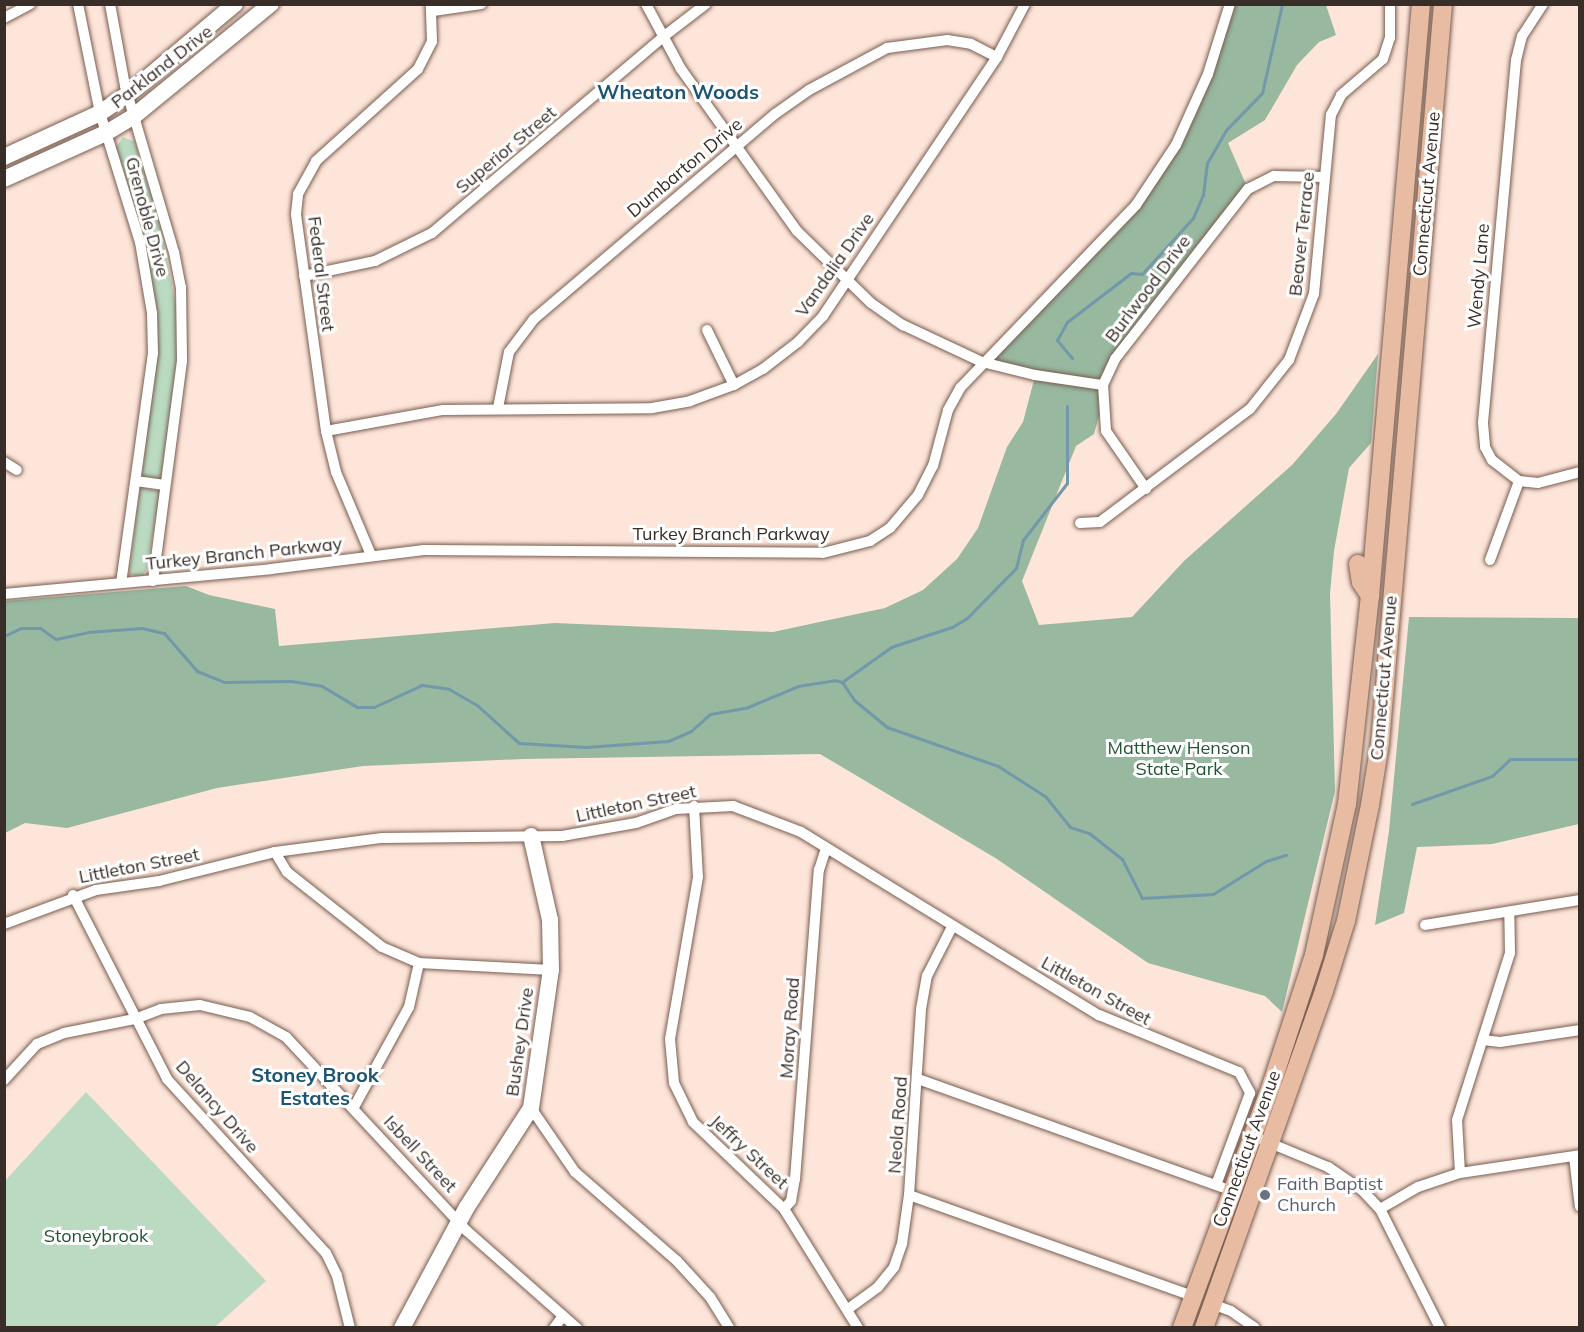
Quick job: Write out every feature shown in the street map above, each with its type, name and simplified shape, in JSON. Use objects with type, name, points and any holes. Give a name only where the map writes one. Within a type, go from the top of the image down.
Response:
[{"type":"main road","name":"Connecticut Avenue","points":[[1182,1328],[1224,1188],[1253,1136],[1314,955],[1356,744],[1421,4]]},
{"type":"main road","name":"Connecticut Avenue","points":[[1204,1328],[1346,921],[1380,743],[1398,510],[1443,4]]},
{"type":"main road","points":[[1378,508],[1398,510]]},
{"type":"main road","points":[[1358,564],[1361,582],[1370,604]]},
{"type":"street","points":[[4,18],[30,4]]},
{"type":"street","name":"Grenoble Drive","points":[[78,4],[100,113],[141,242],[152,313],[153,353],[121,583]]},
{"type":"street","name":"Grenoble Drive","points":[[110,4],[128,94],[174,252],[181,286],[182,361],[153,581]]},
{"type":"street","name":"Parkland Drive","points":[[4,157],[100,113],[128,94],[235,4]]},
{"type":"street","name":"Parkland Drive","points":[[4,179],[106,133],[134,116],[271,4]]},
{"type":"street","points":[[432,8],[481,4]]},
{"type":"street","points":[[646,4],[663,37],[736,146],[797,231],[846,282],[903,325],[982,362],[1103,385]]},
{"type":"street","name":"Superior Street","points":[[304,276],[375,261],[432,233],[663,37],[706,4]]},
{"type":"street","name":"Vandalia Drive","points":[[326,430],[401,415],[498,408],[652,408],[690,401],[734,385],[798,342],[823,316],[997,57],[1025,4]]},
{"type":"street","name":"Turkey Branch Parkway","points":[[4,594],[153,581],[371,555],[488,549],[824,553],[848,549],[880,534],[906,512],[933,466],[948,410],[982,362],[1136,205],[1194,110],[1230,4]]},
{"type":"street","name":"Beaver Terrace","points":[[1080,523],[1100,522],[1250,409],[1289,360],[1314,294],[1331,116],[1341,95],[1383,60],[1390,38],[1390,4]]},
{"type":"street","name":"Wendy Lane","points":[[1519,482],[1492,460],[1485,447],[1483,423],[1516,60],[1522,36],[1543,4]]},
{"type":"street","name":"Federal Street","points":[[371,555],[336,472],[326,430],[296,214],[303,182],[316,161],[418,69],[432,41],[432,8]]},
{"type":"street","name":"Dumbarton Drive","points":[[498,408],[509,352],[534,319],[736,146],[809,90],[887,48],[947,40],[971,44],[997,57]]},
{"type":"street","name":"Burlwood Drive","points":[[1146,489],[1106,431],[1103,385],[1115,359],[1248,189],[1274,176],[1325,177]]},
{"type":"street","points":[[708,330],[734,385]]},
{"type":"street","points":[[4,462],[17,470]]},
{"type":"street","points":[[1490,560],[1519,482],[1538,483],[1580,472]]},
{"type":"street","points":[[136,481],[165,485]]},
{"type":"street","name":"Littleton Street","points":[[4,924],[73,896],[159,882],[275,852],[382,838],[531,836],[600,831],[694,806],[733,806],[762,815],[801,832],[952,927],[1099,1015],[1243,1075],[1250,1093],[1224,1188]]},
{"type":"street","name":"Jeffry Street","points":[[694,806],[698,877],[670,1039],[675,1083],[693,1122],[784,1209],[858,1328]]},
{"type":"street","name":"Bushey Drive","points":[[402,1328],[460,1221],[531,1108],[551,970],[550,920],[531,836]]},
{"type":"street","name":"Moray Road","points":[[784,1209],[791,1202],[795,1179],[819,870],[826,848]]},
{"type":"street","points":[[275,852],[287,872],[351,924],[382,947],[419,963],[551,970]]},
{"type":"street","name":"Delancy Drive","points":[[73,896],[167,1079],[326,1253],[337,1276],[350,1328]]},
{"type":"street","points":[[1425,925],[1509,914],[1580,900]]},
{"type":"street","points":[[1460,1173],[1457,1120],[1510,953],[1509,914]]},
{"type":"street","name":"Neola Road","points":[[848,1309],[878,1287],[894,1267],[902,1244],[909,1195],[927,976],[952,927]]},
{"type":"street","points":[[354,1107],[409,1007],[419,963]]},
{"type":"street","name":"Isbell Street","points":[[4,1080],[37,1044],[53,1036],[135,1019],[161,1009],[200,1005],[250,1017],[286,1037],[460,1221],[577,1328]]},
{"type":"street","points":[[1483,1040],[1500,1042],[1580,1030]]},
{"type":"street","points":[[918,1079],[1224,1188]]},
{"type":"street","points":[[531,1108],[575,1172],[677,1261],[710,1297],[729,1328]]},
{"type":"street","points":[[1253,1136],[1345,1176],[1380,1209],[1440,1328]]},
{"type":"street","points":[[1380,1209],[1418,1187],[1460,1173],[1577,1156],[1580,1207]]},
{"type":"street","points":[[909,1195],[1193,1296]]},
{"type":"street","points":[[1212,1304],[1231,1311],[1255,1328]]},
{"type":"street","points":[[554,1328],[563,1316]]},
{"type":"green space","name":"Matthew Henson State Park","points":[[1230,5],[1326,5],[1336,35],[1319,42],[1297,65],[1265,120],[1228,143],[1248,189],[1115,359],[1094,434],[1076,446],[1022,581],[1039,625],[1132,617],[1184,561],[1292,465],[1336,414],[1378,354],[1371,443],[1349,468],[1334,551],[1330,593],[1335,791],[1282,1012],[1265,996],[1148,963],[997,859],[820,754],[523,759],[363,766],[217,788],[67,828],[25,823],[5,833],[5,601],[186,586],[209,595],[275,609],[279,646],[555,623],[773,632],[885,608],[923,590],[957,559],[978,528],[1007,447],[1023,422],[1035,376],[982,362],[1136,205],[1176,145]]},
{"type":"green space","points":[[123,137],[135,142],[159,218],[176,306],[177,356],[161,480],[142,476],[157,344],[115,149]]},
{"type":"green space","points":[[140,487],[160,491],[147,568],[142,578],[129,574]]},
{"type":"green space","points":[[1409,617],[1579,618],[1579,824],[1492,844],[1417,847],[1404,913],[1375,925],[1389,831]]},
{"type":"green space","name":"Stoneybrook","points":[[86,1092],[266,1281],[215,1327],[5,1327],[5,1181]]},
{"type":"waterway","points":[[1072,358],[1057,340],[1067,322],[1131,273],[1142,274],[1193,218],[1203,195],[1207,163],[1227,129],[1262,93],[1282,4]]},
{"type":"waterway","points":[[842,682],[891,647],[952,627],[967,618],[1016,568],[1023,540],[1067,483],[1067,406]]},
{"type":"waterway","points":[[4,636],[21,628],[40,628],[56,639],[88,632],[142,628],[164,633],[197,671],[224,682],[291,681],[322,686],[357,707],[374,707],[422,685],[449,689],[478,706],[519,743],[586,747],[668,741],[691,731],[710,714],[748,707],[798,686],[834,680],[842,682],[854,700],[887,727],[998,766],[1045,796],[1070,827],[1089,833],[1122,859],[1142,898],[1213,894],[1266,861],[1286,855]]},
{"type":"waterway","points":[[1412,804],[1492,776],[1510,759],[1580,759]]},
{"type":"place","name":"Faith Baptist Church","points":[[1265,1195]]},
{"type":"district","name":"Wheaton Woods","points":[[678,91]]},
{"type":"district","name":"Stoney Brook Estates","points":[[315,1086]]}]
